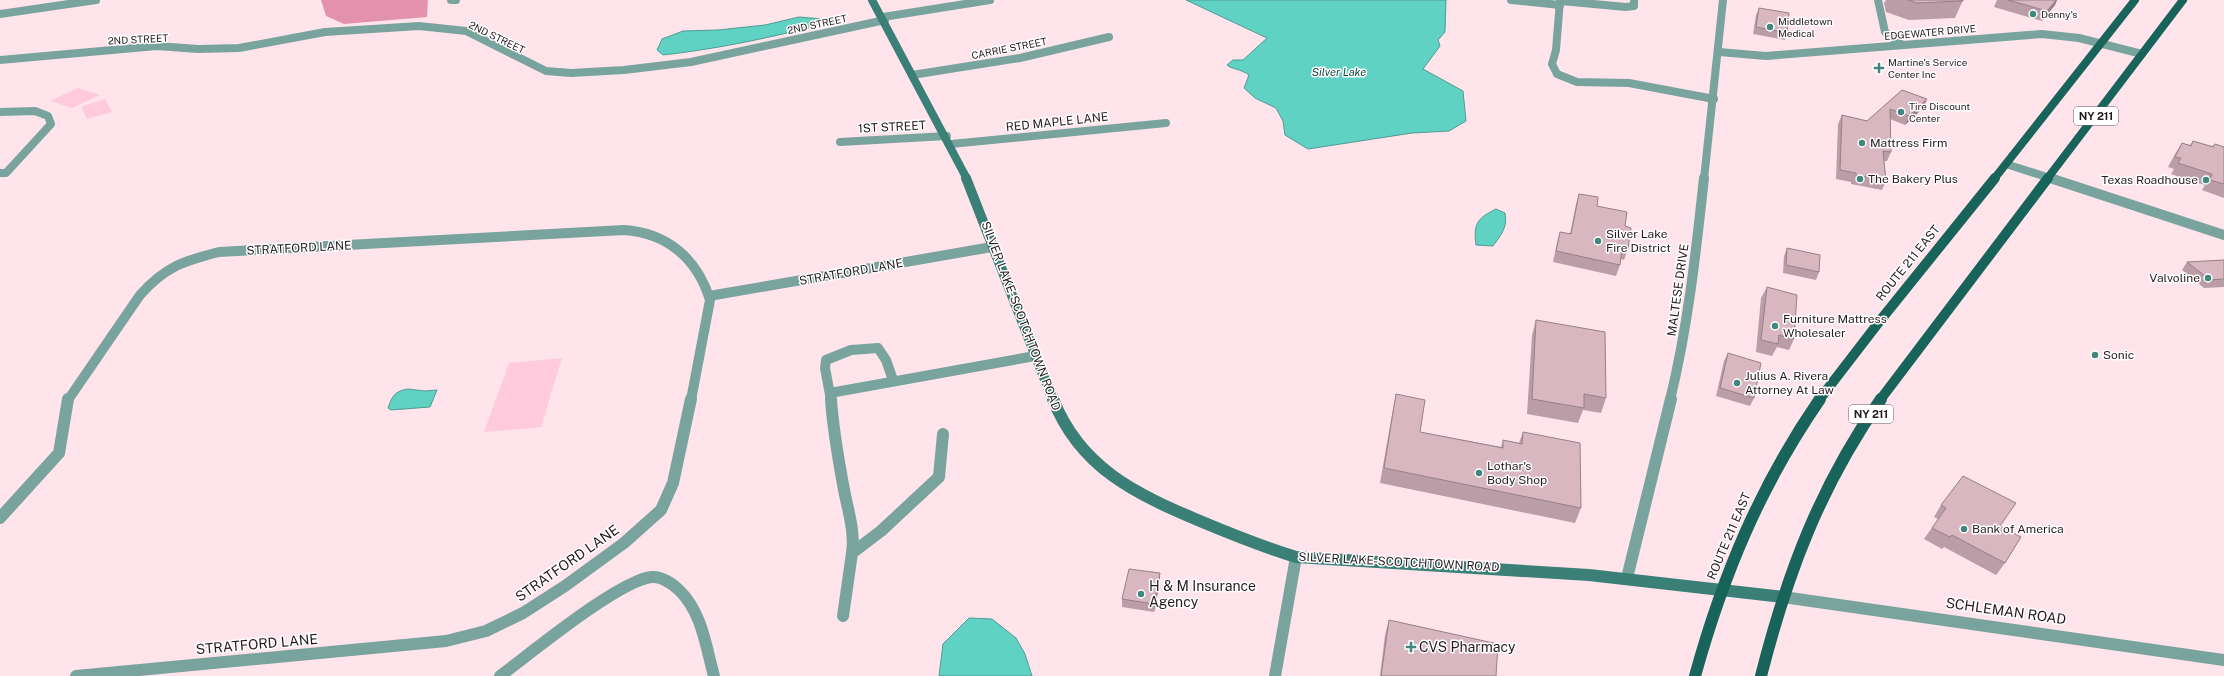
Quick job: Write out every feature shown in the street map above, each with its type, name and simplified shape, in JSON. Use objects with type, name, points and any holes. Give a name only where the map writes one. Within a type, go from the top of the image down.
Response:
[{"type":"main road","name":"ROUTE 211 EAST","points":[[1695,676],[1721,590],[1758,502],[1789,444],[1814,406],[2102,44],[2135,0]]},
{"type":"main road","name":"NY 211","points":[[1761,676],[1783,597],[1821,502],[1847,452],[1891,386],[2037,191],[2183,0]]},
{"type":"street","points":[[0,14],[27,6],[96,0]]},
{"type":"street","points":[[451,0],[456,0]]},
{"type":"street","name":"SILVER LAKE-SCOTCHTOWN ROAD","points":[[872,0],[884,19],[912,75],[948,140],[977,205],[1051,397],[1067,429],[1100,467],[1130,488],[1166,507],[1252,543],[1296,557],[1328,560],[1530,570],[1626,578],[1783,597]]},
{"type":"street","name":"2ND STREET","points":[[0,60],[157,46],[198,49],[239,48],[325,32],[419,26],[466,31],[546,71],[571,73],[624,70],[691,62],[884,19],[990,0]]},
{"type":"street","points":[[1511,0],[1626,7],[1634,6],[1634,0]]},
{"type":"street","name":"MALTESE DRIVE","points":[[1626,578],[1681,357],[1697,247],[1724,0]]},
{"type":"street","points":[[1878,0],[1885,32],[1900,44]]},
{"type":"street","points":[[1560,2],[1556,50],[1552,64],[1557,74],[1577,82],[1628,83],[1714,99]]},
{"type":"street","name":"EDGEWATER DRIVE","points":[[1719,52],[1740,55],[1766,56],[1900,44],[2042,34],[2064,36],[2142,54]]},
{"type":"street","name":"CARRIE STREET","points":[[912,75],[1020,58],[1110,37]]},
{"type":"street","points":[[0,112],[35,111],[48,116],[51,124],[6,173],[0,173]]},
{"type":"street","name":"RED MAPLE LANE","points":[[948,140],[1166,123]]},
{"type":"street","name":"1ST STREET","points":[[840,142],[948,140]]},
{"type":"street","points":[[2006,164],[2224,236]]},
{"type":"street","name":"STRATFORD LANE","points":[[0,518],[59,453],[68,399],[140,295],[154,279],[183,261],[219,252],[432,242],[624,230],[641,231],[666,241],[684,257],[706,287],[709,296],[681,450],[673,483],[661,510],[624,543],[565,586],[523,613],[486,631],[446,641],[76,676]]},
{"type":"street","name":"STRATFORD LANE","points":[[709,296],[992,247]]},
{"type":"street","points":[[843,616],[853,546],[833,429],[830,393],[825,368],[826,360],[834,354],[865,347],[878,348],[886,360],[893,380]]},
{"type":"street","points":[[830,393],[893,380],[1035,356]]},
{"type":"street","points":[[852,553],[881,530],[939,477],[943,434]]},
{"type":"street","points":[[1275,676],[1296,557]]},
{"type":"street","points":[[500,676],[595,607],[642,580],[653,577],[664,580],[681,591],[698,616],[714,676]]},
{"type":"street","name":"SCHLEMAN ROAD","points":[[1783,597],[2224,660]]},
{"type":"shaded area","points":[[321,0],[428,0],[427,17],[344,24],[326,16]]},
{"type":"shaded area","points":[[78,88],[100,95],[72,108],[50,101]]},
{"type":"shaded area","points":[[105,99],[112,112],[87,119],[81,107]]},
{"type":"shaded area","points":[[562,358],[541,427],[484,432],[509,363]]},
{"type":"water","name":"Silver Lake","points":[[1186,0],[1446,0],[1445,32],[1438,40],[1440,46],[1423,69],[1463,91],[1466,121],[1449,131],[1412,133],[1308,149],[1285,135],[1283,121],[1276,108],[1255,98],[1244,88],[1249,75],[1227,65],[1233,60],[1243,60],[1267,38]]},
{"type":"water","points":[[799,17],[823,19],[816,26],[740,43],[663,55],[657,50],[662,39],[683,31],[718,30],[765,25]]},
{"type":"water","points":[[1496,209],[1505,213],[1505,227],[1493,246],[1476,245],[1475,231],[1478,222],[1485,215]]},
{"type":"water","points":[[408,389],[425,391],[437,390],[430,407],[391,410],[388,408],[391,400],[397,393]]},
{"type":"water","points":[[969,618],[992,619],[1016,638],[1025,654],[1032,676],[939,676],[943,644]]},
{"type":"building","points":[[1908,0],[1963,0],[1963,1],[1917,3]]},
{"type":"building","points":[[2008,0],[2056,0],[2047,11]]},
{"type":"building","points":[[1759,8],[1789,13],[1787,33],[1756,27]]},
{"type":"building","points":[[1902,90],[1927,99],[1909,116],[1890,109],[1891,152],[1883,151],[1886,181],[1840,170],[1842,115],[1867,121]]},
{"type":"building","points":[[2193,141],[2213,147],[2215,144],[2224,147],[2224,184],[2210,180],[2212,174],[2178,163],[2181,158],[2175,157],[2182,143],[2191,146]]},
{"type":"building","name":"Silver Lake Fire District","points":[[1579,194],[1598,197],[1597,206],[1627,212],[1625,226],[1631,228],[1628,249],[1622,248],[1620,265],[1556,251],[1560,232],[1571,234]]},
{"type":"building","points":[[1787,248],[1820,255],[1819,272],[1786,265]]},
{"type":"building","points":[[2224,260],[2224,279],[2210,280],[2187,262]]},
{"type":"building","name":"Furniture Mattress Wholesaler","points":[[1767,287],[1797,295],[1794,339],[1779,335],[1778,344],[1761,340]]},
{"type":"building","points":[[1536,320],[1605,332],[1606,398],[1584,394],[1584,408],[1532,399]]},
{"type":"building","name":"Julius A. Rivera Attorney At Law","points":[[1728,353],[1761,363],[1754,398],[1720,388]]},
{"type":"building","name":"Lothar's Body Shop","points":[[1396,394],[1425,400],[1420,432],[1503,448],[1503,440],[1522,444],[1523,432],[1580,443],[1581,508],[1384,468]]},
{"type":"building","name":"Bank of America","points":[[1963,476],[2016,503],[2000,526],[2021,537],[2005,563],[1952,535],[1950,537],[1932,528],[1946,508],[1941,505]]},
{"type":"building","name":"H & M Insurance Agency","points":[[1129,569],[1160,573],[1154,604],[1122,599]]},
{"type":"building","name":"CVS Pharmacy","points":[[1389,620],[1498,644],[1496,676],[1381,676]]},
{"type":"place","name":"Denny's","points":[[2033,14]]},
{"type":"place","name":"Middletown Medical","points":[[1770,27]]},
{"type":"place","name":"Martine's Service Center Inc","points":[[1879,68]]},
{"type":"place","name":"Tire Discount Center","points":[[1901,112]]},
{"type":"place","name":"Mattress Firm","points":[[1862,143]]},
{"type":"place","name":"The Bakery Plus","points":[[1860,179]]},
{"type":"place","name":"Texas Roadhouse","points":[[2206,180]]},
{"type":"place","name":"Silver Lake Fire District","points":[[1598,241]]},
{"type":"place","name":"Valvoline","points":[[2208,278]]},
{"type":"place","name":"Furniture Mattress Wholesaler","points":[[1775,326]]},
{"type":"place","name":"Sonic","points":[[2095,355]]},
{"type":"place","name":"Julius A. Rivera Attorney At Law","points":[[1737,383]]},
{"type":"place","name":"Lothar's Body Shop","points":[[1479,473]]},
{"type":"place","name":"Bank of America","points":[[1964,529]]},
{"type":"place","name":"H & M Insurance Agency","points":[[1141,594]]},
{"type":"place","name":"CVS Pharmacy","points":[[1411,647]]}]
